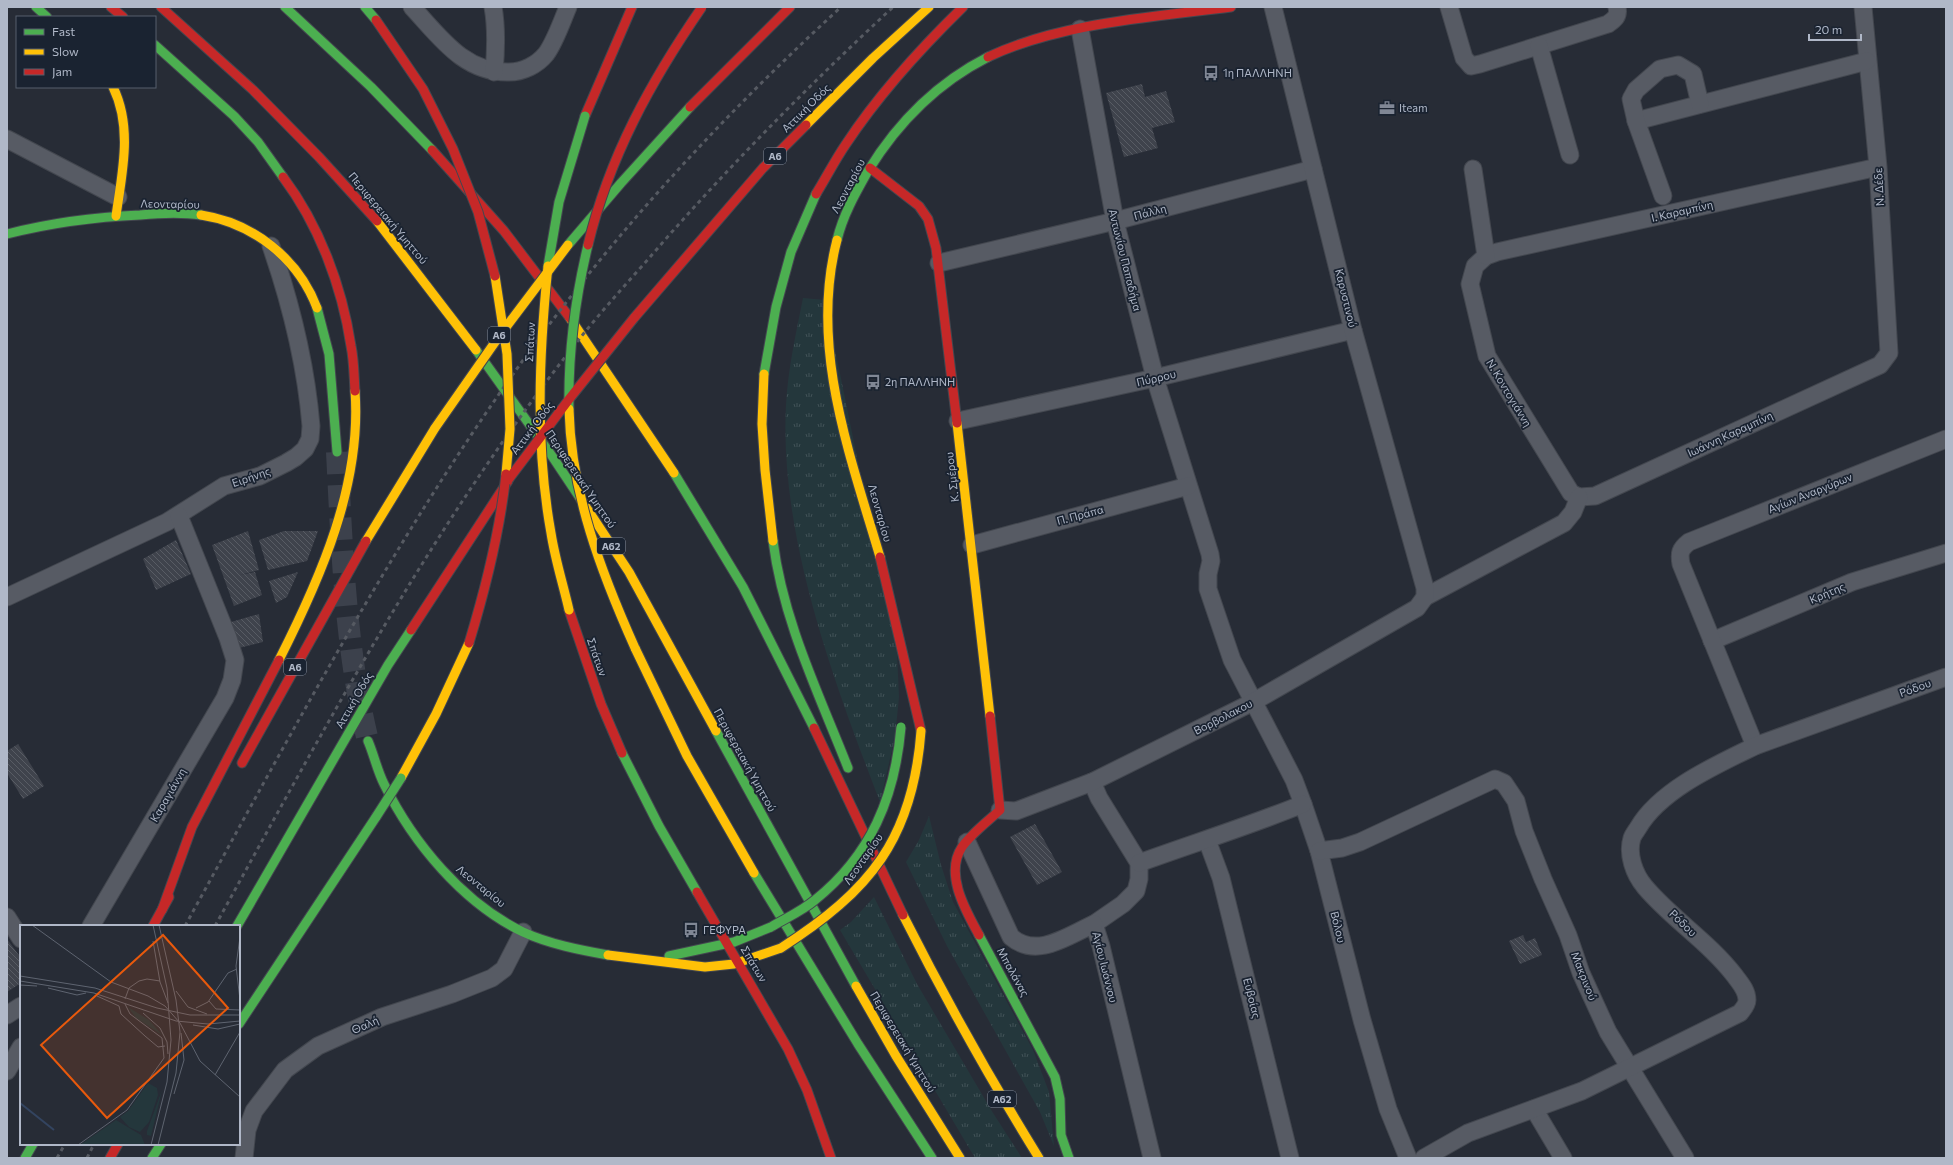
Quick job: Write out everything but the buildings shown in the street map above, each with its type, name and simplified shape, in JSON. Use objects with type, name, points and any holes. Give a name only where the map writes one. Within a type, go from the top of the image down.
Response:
[{"type":"main road","points":[[36,7],[46,16]]},
{"type":"main road","points":[[110,7],[122,16]]},
{"type":"main road","name":"Περιφερειακή Υμηττού","points":[[161,7],[253,90],[371,213],[452,317],[552,456],[628,572],[852,980],[896,1056],[960,1158]]},
{"type":"main road","name":"Α62","points":[[285,7],[404,120],[504,231],[563,308],[616,382],[709,527],[754,607],[888,885],[968,1039],[1039,1158]]},
{"type":"main road","points":[[240,1022],[401,778],[436,714],[469,643],[486,587],[502,511],[510,429],[507,354],[495,277],[475,205],[453,150],[423,89],[376,20],[365,7]]},
{"type":"main road","name":"Σπάτων","points":[[585,116],[632,7]]},
{"type":"main road","points":[[702,7],[681,35],[656,74],[629,125],[608,174],[590,230],[579,286],[571,342],[568,413],[576,474],[592,540],[610,592],[653,691],[712,803],[862,1051],[911,1129],[932,1158]]},
{"type":"main road","name":"Α6","points":[[238,770],[359,553],[435,428],[482,359],[568,245],[626,175],[687,108],[790,7]]},
{"type":"main road","name":"Αττική Οδός","points":[[238,925],[388,665],[508,480],[570,398],[634,318],[763,168],[873,58],[929,7]]},
{"type":"main road","points":[[851,776],[794,633],[776,563],[762,431],[765,363],[776,307],[791,252],[815,196],[846,144],[885,91],[925,44],[963,7]]},
{"type":"main road","name":"Λεονταρίου","points":[[368,741],[384,783],[408,825],[427,850],[448,875],[488,910],[523,932],[575,949],[629,959],[704,967],[721,966],[753,959],[781,948],[818,924],[846,902],[863,884],[883,856],[898,829],[908,804],[917,771],[921,731],[890,596],[841,419],[831,373],[827,329],[831,261],[839,232],[853,197],[886,142],[908,116],[939,89],[966,69],[992,56],[1023,44],[1080,29],[1231,7]]},
{"type":"main road","name":"Σπάτων","points":[[605,43],[556,215],[549,260],[540,348],[541,425],[549,523],[569,610],[601,704],[616,741],[659,826],[788,1049],[807,1090],[831,1158]]},
{"type":"main road","points":[[156,46],[210,93],[248,130],[279,168],[300,202],[316,230],[331,265],[343,300],[353,346],[356,393],[356,435],[350,476],[344,504],[332,541],[301,616],[193,826],[162,910]]},
{"type":"main road","points":[[114,88],[120,101],[124,122],[124,148],[116,216]]},
{"type":"main road","name":"Κ. Σμέρου","points":[[870,168],[919,206],[928,219],[938,263],[958,420],[1000,810]]},
{"type":"main road","name":"Λεονταρίου","points":[[7,234],[54,223],[90,218],[161,214],[193,214],[236,225],[270,243],[298,272],[318,310],[328,358],[337,452]]},
{"type":"main road","name":"Λεονταρίου","points":[[903,695],[905,664]]},
{"type":"main road","name":"Λεονταρίου","points":[[646,960],[702,951],[771,927],[815,900],[830,887],[847,869],[870,836],[889,793],[897,764],[901,723]]},
{"type":"main road","name":"Μπαλάνας","points":[[1000,810],[961,848],[956,865],[958,888],[966,911],[1055,1077],[1060,1098],[1060,1135],[1069,1158]]},
{"type":"main road","points":[[871,818],[891,858]]},
{"type":"main road","points":[[154,925],[192,854]]},
{"type":"main road","points":[[928,944],[968,1039]]},
{"type":"main road","points":[[25,1158],[32,1145]]},
{"type":"main road","points":[[110,1158],[117,1145]]},
{"type":"main road","points":[[152,1158],[160,1145]]},
{"type":"street","points":[[412,7],[450,48],[471,64],[494,72],[514,72],[527,69],[538,62],[546,53],[568,7]]},
{"type":"street","points":[[493,7],[496,41],[494,72]]},
{"type":"street","name":"Καρυστινού","points":[[1273,7],[1354,330],[1425,593]]},
{"type":"street","points":[[1449,7],[1464,58],[1471,66],[1608,24],[1615,19],[1618,12],[1617,7]]},
{"type":"street","name":"Ν. Δέδε","points":[[1864,7],[1867,61],[1878,167],[1888,353],[1880,365]]},
{"type":"street","name":"Αντωνίου Παπαδήμα","points":[[1080,29],[1115,221],[1155,378],[1210,554],[1211,561],[1208,574],[1208,589],[1232,660],[1253,702]]},
{"type":"street","points":[[1540,46],[1570,156]]},
{"type":"street","points":[[1636,121],[1867,61]]},
{"type":"street","points":[[1663,196],[1636,121],[1631,99],[1636,90],[1660,69],[1678,65],[1693,74],[1700,104]]},
{"type":"street","points":[[7,140],[118,197]]},
{"type":"street","name":"Ι. Καραμπίνη","points":[[1486,256],[1496,252],[1878,167]]},
{"type":"street","name":"Πάλλη","points":[[938,263],[1115,221],[1313,169]]},
{"type":"street","points":[[1473,169],[1486,256]]},
{"type":"street","name":"Ειρήνης","points":[[7,597],[178,516],[224,486],[260,476],[296,457],[305,449],[310,438],[310,415],[294,323],[270,243]]},
{"type":"street","name":"Ν. Koντογιάννη","points":[[1486,256],[1473,270],[1470,284],[1487,356],[1564,483],[1571,492],[1578,497]]},
{"type":"street","name":"Πύρρου","points":[[958,420],[1155,378],[1354,330]]},
{"type":"street","name":"Ιωάννη Καραμπίνη","points":[[1578,497],[1595,496],[1880,365]]},
{"type":"street","name":"Αγίων Αναργύρων","points":[[1712,641],[1681,564],[1679,553],[1689,542],[1946,439]]},
{"type":"street","name":"Π. Πράπα","points":[[972,545],[1188,486]]},
{"type":"street","name":"Βορβολακου","points":[[1000,810],[1016,811],[1092,782],[1253,702],[1417,608],[1425,593],[1564,523],[1573,512],[1578,497]]},
{"type":"street","name":"Καραγιάννη","points":[[92,925],[225,698],[232,680],[235,660],[228,638],[178,516]]},
{"type":"street","name":"Κρήτης","points":[[1712,641],[1852,582],[1946,553]]},
{"type":"street","points":[[1712,641],[1755,746]]},
{"type":"street","name":"Ρόδου","points":[[1424,1158],[1468,1133],[1582,1091],[1740,1013],[1748,1002],[1746,993],[1723,960],[1644,886],[1635,869],[1631,855],[1632,838],[1645,815],[1657,803],[1720,764],[1755,746],[1946,677]]},
{"type":"street","name":"Βόλου","points":[[1253,702],[1294,780],[1319,851],[1362,1020],[1388,1109],[1408,1158]]},
{"type":"street","name":"Μακρινού","points":[[1319,851],[1342,848],[1360,842],[1495,779],[1504,783],[1516,801],[1524,831],[1543,879],[1568,935],[1581,973],[1608,1032],[1629,1069],[1685,1158]]},
{"type":"street","points":[[1092,782],[1099,798],[1139,863],[1190,844],[1207,840],[1260,822],[1303,804]]},
{"type":"street","name":"Ευβοίας","points":[[1207,840],[1221,878],[1290,1158]]},
{"type":"street","points":[[967,842],[1011,937],[1020,944],[1034,947],[1046,946],[1094,924]]},
{"type":"street","name":"Αγίου Ιωάννου","points":[[1139,863],[1139,879],[1136,891],[1123,904],[1094,924],[1101,946],[1152,1158]]},
{"type":"street","points":[[7,917],[20,937]]},
{"type":"street","name":"Θαλή","points":[[244,1158],[247,1130],[254,1111],[285,1070],[318,1046],[368,1023],[492,978],[504,969],[523,932]]},
{"type":"street","points":[[7,1015],[20,1007]]},
{"type":"street","points":[[7,1072],[20,1049]]},
{"type":"street","points":[[1534,1109],[1563,1158]]},
{"type":"green space","points":[[803,298],[825,300],[897,654],[899,697],[895,737],[880,802],[845,708],[813,608],[791,505],[786,455],[786,405],[790,365]]},
{"type":"green space","points":[[929,816],[941,865],[953,902],[1033,1050],[1049,1092],[1054,1146],[1040,1112],[947,946],[906,862],[919,840]]},
{"type":"green space","points":[[874,897],[917,984],[993,1113],[1022,1158],[975,1158],[840,930],[851,922]]},
{"type":"tunnel","points":[[337,452],[349,634],[360,706],[368,741]]},
{"type":"railway","points":[[186,925],[340,647],[423,510],[511,377],[585,278],[666,183],[751,93],[841,7]]},
{"type":"railway","points":[[216,925],[338,705],[381,632],[470,489],[518,420],[587,329],[673,230],[796,100],[893,7]]},
{"type":"railway","points":[[57,1158],[64,1145]]},
{"type":"railway","points":[[87,1158],[94,1145]]},
{"type":"traffic: fast","points":[[36,7],[46,16]]},
{"type":"traffic: fast","points":[[285,7],[371,87],[432,150]]},
{"type":"traffic: fast","points":[[365,7],[376,20]]},
{"type":"traffic: fast","points":[[156,46],[234,116],[258,142],[283,177]]},
{"type":"traffic: fast","points":[[837,240],[850,205],[868,171],[892,136],[920,105],[952,79],[969,67],[988,57]]},
{"type":"traffic: fast","points":[[568,245],[621,183],[690,107]]},
{"type":"traffic: fast","points":[[548,266],[559,202],[585,116]]},
{"type":"traffic: fast","points":[[764,374],[776,307],[791,252],[816,194]]},
{"type":"traffic: fast","points":[[7,234],[73,221],[106,217],[170,213],[201,215]]},
{"type":"traffic: fast","points":[[569,409],[573,327],[579,286],[588,245]]},
{"type":"traffic: fast","points":[[317,308],[329,354],[337,452]]},
{"type":"traffic: fast","points":[[476,350],[552,456],[580,498]]},
{"type":"traffic: fast","points":[[674,473],[743,587],[814,728]]},
{"type":"traffic: fast","points":[[773,541],[778,571],[793,628],[803,657],[848,768]]},
{"type":"traffic: fast","points":[[238,925],[388,665],[411,630]]},
{"type":"traffic: fast","points":[[771,927],[810,904],[835,883],[865,844],[877,823],[886,801],[898,753],[901,727]]},
{"type":"traffic: fast","points":[[716,731],[856,986]]},
{"type":"traffic: fast","points":[[368,741],[379,773],[396,806],[425,849],[460,888],[501,920],[523,932],[576,949],[608,955]]},
{"type":"traffic: fast","points":[[622,753],[659,826],[697,892]]},
{"type":"traffic: fast","points":[[376,817],[401,778]]},
{"type":"traffic: fast","points":[[240,1022],[376,817]]},
{"type":"traffic: fast","points":[[754,873],[858,1044],[932,1158]]},
{"type":"traffic: fast","points":[[669,956],[734,942],[771,927]]},
{"type":"traffic: fast","points":[[979,935],[1055,1077],[1060,1099],[1061,1135],[1069,1158]]},
{"type":"traffic: fast","points":[[25,1158],[32,1145]]},
{"type":"traffic: fast","points":[[152,1158],[160,1145]]},
{"type":"traffic: slow","points":[[806,125],[873,58],[929,7]]},
{"type":"traffic: slow","points":[[113,88],[123,118],[124,134],[123,167],[116,216]]},
{"type":"traffic: slow","points":[[201,215],[220,219],[238,226],[256,235],[271,246],[286,259],[298,274],[309,290],[317,308]]},
{"type":"traffic: slow","points":[[377,221],[476,350]]},
{"type":"traffic: slow","points":[[837,240],[830,280],[828,320],[830,360],[846,440],[880,557]]},
{"type":"traffic: slow","points":[[435,428],[500,335],[568,245]]},
{"type":"traffic: slow","points":[[548,266],[542,332],[540,400],[543,467],[546,500],[553,543],[569,610]]},
{"type":"traffic: slow","points":[[495,276],[507,354],[510,429],[506,474]]},
{"type":"traffic: slow","points":[[570,318],[674,473]]},
{"type":"traffic: slow","points":[[764,374],[762,424],[765,470],[773,541]]},
{"type":"traffic: slow","points":[[279,660],[323,564],[345,496],[352,461],[355,426],[355,391]]},
{"type":"traffic: slow","points":[[569,409],[575,471],[590,532],[622,619],[635,648]]},
{"type":"traffic: slow","points":[[957,423],[990,716]]},
{"type":"traffic: slow","points":[[366,541],[435,428]]},
{"type":"traffic: slow","points":[[580,498],[629,572],[716,731]]},
{"type":"traffic: slow","points":[[401,778],[436,714],[469,643]]},
{"type":"traffic: slow","points":[[635,648],[687,756],[754,873]]},
{"type":"traffic: slow","points":[[781,948],[812,927],[839,905],[862,883],[881,859],[897,832],[908,802],[916,769],[921,731]]},
{"type":"traffic: slow","points":[[903,915],[968,1038],[1039,1158]]},
{"type":"traffic: slow","points":[[608,955],[705,967],[734,964],[781,948]]},
{"type":"traffic: slow","points":[[856,986],[896,1056],[960,1158]]},
{"type":"traffic: jam","points":[[111,7],[122,16]]},
{"type":"traffic: jam","points":[[161,7],[253,90],[319,157],[377,221]]},
{"type":"traffic: jam","points":[[585,116],[632,7]]},
{"type":"traffic: jam","points":[[588,245],[608,181],[634,121],[666,63],[702,7]]},
{"type":"traffic: jam","points":[[690,107],[790,7]]},
{"type":"traffic: jam","points":[[816,194],[842,150],[872,107],[931,39],[963,7]]},
{"type":"traffic: jam","points":[[988,57],[1045,36],[1076,29],[1139,18],[1231,7]]},
{"type":"traffic: jam","points":[[376,20],[423,89],[453,149],[478,212],[495,276]]},
{"type":"traffic: jam","points":[[634,318],[763,168],[806,125]]},
{"type":"traffic: jam","points":[[432,150],[504,231],[570,318]]},
{"type":"traffic: jam","points":[[870,168],[919,206],[928,219],[936,248],[957,423]]},
{"type":"traffic: jam","points":[[283,177],[308,215],[335,279],[347,323],[352,351],[355,391]]},
{"type":"traffic: jam","points":[[508,480],[570,398],[634,318]]},
{"type":"traffic: jam","points":[[469,643],[492,559],[506,474]]},
{"type":"traffic: jam","points":[[411,630],[508,481]]},
{"type":"traffic: jam","points":[[242,763],[366,541]]},
{"type":"traffic: jam","points":[[880,557],[921,731]]},
{"type":"traffic: jam","points":[[569,610],[601,704],[622,753]]},
{"type":"traffic: jam","points":[[162,910],[192,827],[279,660]]},
{"type":"traffic: jam","points":[[979,935],[963,904],[956,880],[955,869],[957,858],[962,847],[975,832],[1000,810],[990,716]]},
{"type":"traffic: jam","points":[[814,728],[903,915]]},
{"type":"traffic: jam","points":[[697,892],[788,1049],[807,1090],[831,1158]]},
{"type":"traffic: jam","points":[[154,925],[169,897]]},
{"type":"traffic: jam","points":[[110,1158],[117,1145]]},
{"type":"place","name":"1η ΠΑΛΛΗΝΗ","points":[[1211,73]]},
{"type":"place","name":"Iteam","points":[[1387,108]]},
{"type":"place","name":"2η ΠΑΛΛΗΝΗ","points":[[873,382]]},
{"type":"place","name":"ΓΕΦΥΡΑ","points":[[691,930]]}]
